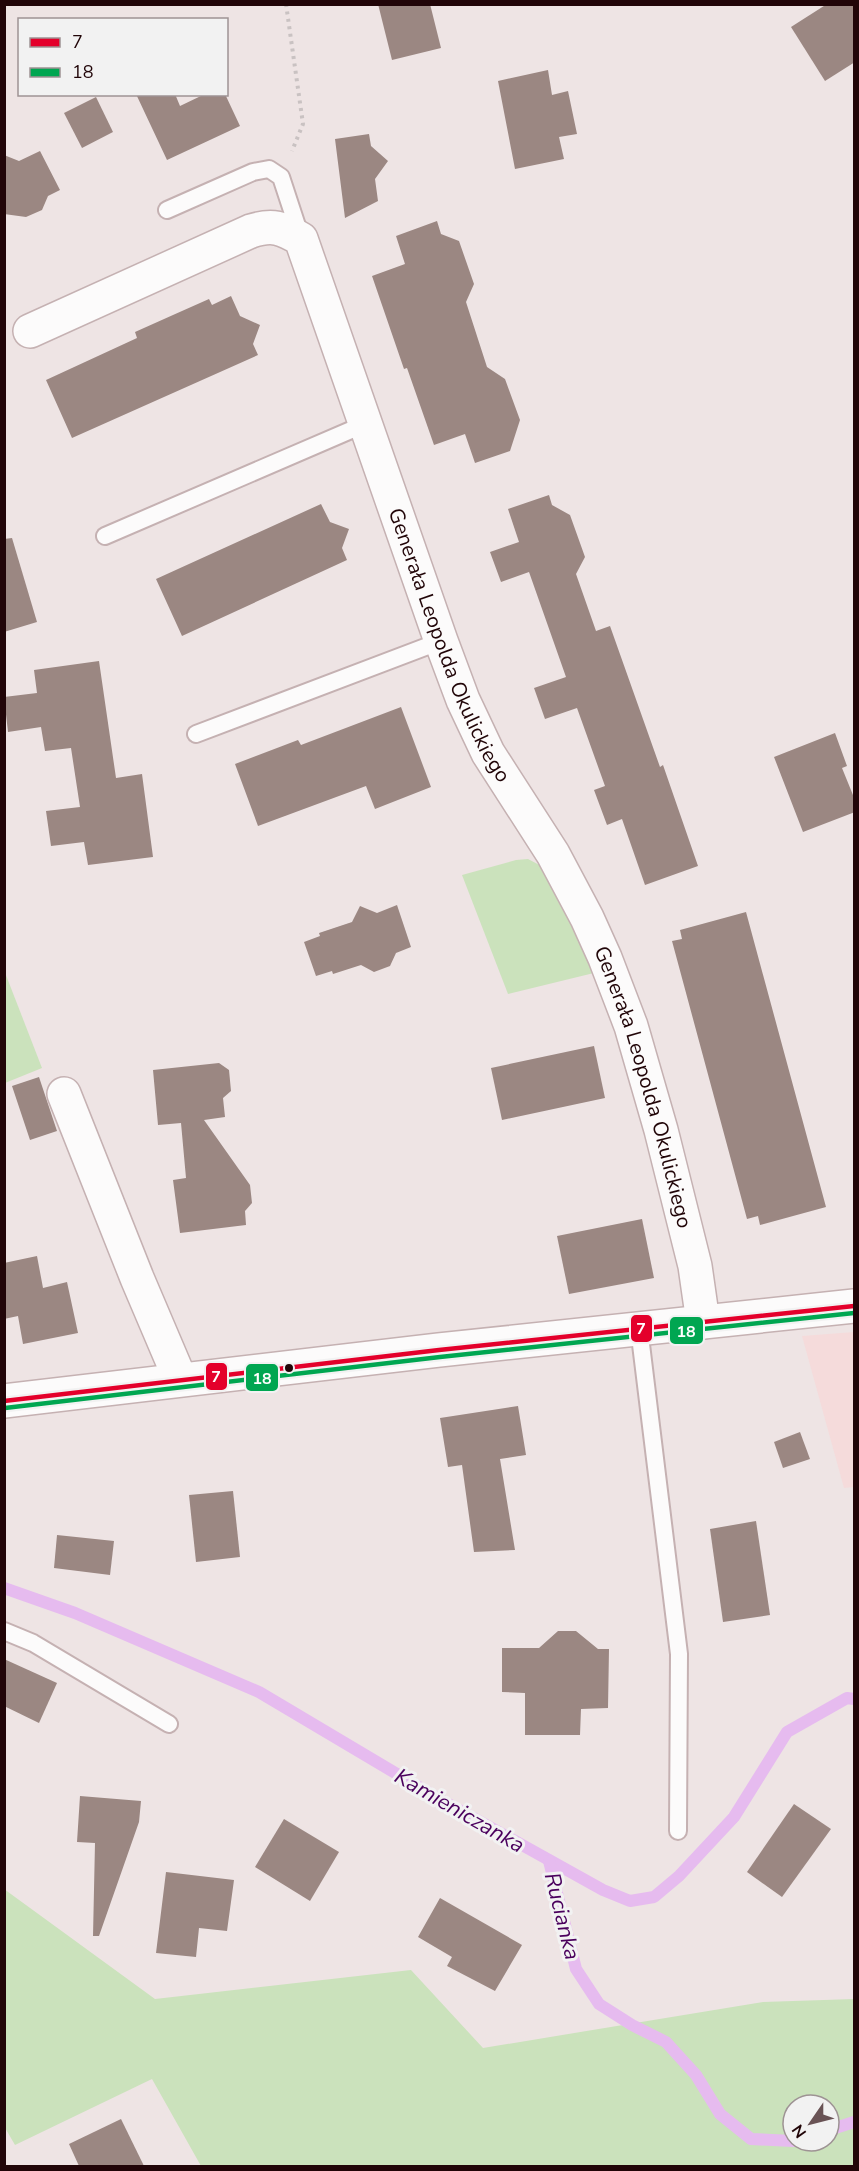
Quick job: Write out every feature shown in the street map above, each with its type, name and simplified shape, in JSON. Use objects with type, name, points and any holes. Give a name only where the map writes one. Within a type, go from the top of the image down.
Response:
[{"type":"street","points":[[30,331],[251,231],[266,226],[284,229],[301,239]]},
{"type":"street","name":"Generała Leopolda Okulickiego","points":[[301,239],[463,700],[488,753],[553,854],[587,918],[631,1026],[661,1130],[695,1266],[703,1322]]},
{"type":"street","points":[[64,1094],[132,1267],[180,1379]]},
{"type":"street","points":[[4,1401],[180,1379],[855,1306]]},
{"type":"lane","points":[[167,210],[253,172],[269,169],[281,177],[301,239]]},
{"type":"lane","points":[[105,536],[365,424]]},
{"type":"lane","points":[[196,734],[441,641]]},
{"type":"lane","points":[[639,1328],[679,1654],[678,1832]]},
{"type":"lane","points":[[4,1631],[33,1643],[168,1724]]},
{"type":"path","points":[[281,177],[303,124],[286,4]]},
{"type":"shaded area","points":[[854,1332],[854,1487],[844,1488],[802,1336]]},
{"type":"green space","points":[[528,859],[547,869],[598,972],[508,994],[462,875],[516,860]]},
{"type":"green space","points":[[4,970],[42,1068],[5,1083],[4,1083]]},
{"type":"green space","points":[[4,1889],[155,1999],[411,1970],[483,2048],[763,2002],[854,1999],[854,2166],[201,2166],[152,2079],[15,2145],[4,2126]]},
{"type":"building","points":[[378,4],[430,4],[441,48],[392,60]]},
{"type":"building","points":[[827,4],[855,4],[855,62],[825,81],[791,27]]},
{"type":"building","points":[[548,70],[552,95],[568,91],[577,134],[559,137],[564,159],[515,169],[498,81]]},
{"type":"building","points":[[137,96],[176,96],[180,106],[201,96],[226,96],[240,126],[167,160]]},
{"type":"building","points":[[96,97],[113,132],[82,148],[64,113]]},
{"type":"building","points":[[369,134],[371,146],[388,161],[375,179],[378,201],[345,218],[335,139]]},
{"type":"building","points":[[40,151],[60,190],[48,196],[42,210],[26,217],[4,214],[4,155],[19,161]]},
{"type":"building","points":[[437,221],[441,234],[459,241],[474,284],[466,302],[487,367],[505,379],[520,420],[510,451],[475,463],[465,434],[434,445],[407,368],[404,369],[372,276],[405,264],[396,236]]},
{"type":"building","points":[[231,296],[240,316],[260,325],[253,344],[258,355],[72,438],[46,380],[137,338],[135,332],[209,299],[212,305]]},
{"type":"building","points":[[549,495],[552,505],[570,515],[585,557],[576,574],[596,631],[610,626],[660,767],[663,765],[698,866],[645,885],[622,819],[607,825],[594,790],[605,786],[577,708],[545,719],[534,688],[566,677],[529,572],[501,582],[490,552],[519,542],[508,509]]},
{"type":"building","points":[[321,504],[330,522],[349,529],[342,548],[347,560],[182,636],[156,579]]},
{"type":"building","points":[[12,538],[37,622],[4,632],[4,539]]},
{"type":"building","points":[[99,661],[116,778],[142,774],[153,857],[88,865],[84,842],[51,846],[46,811],[80,807],[71,748],[45,751],[41,727],[8,732],[4,697],[37,693],[34,670]]},
{"type":"building","points":[[401,707],[431,787],[375,809],[366,786],[258,826],[235,764],[298,740],[301,745]]},
{"type":"building","points":[[835,733],[847,766],[842,768],[855,800],[855,812],[803,832],[774,757]]},
{"type":"building","points":[[397,905],[411,947],[396,953],[390,966],[374,972],[361,965],[333,974],[332,971],[316,976],[304,942],[320,936],[319,933],[352,922],[360,906],[377,913]]},
{"type":"building","points":[[746,912],[826,1207],[760,1225],[758,1216],[747,1219],[672,941],[682,939],[680,930]]},
{"type":"building","points":[[594,1046],[605,1098],[502,1120],[491,1068]]},
{"type":"building","points":[[219,1063],[229,1070],[231,1091],[223,1098],[225,1117],[204,1120],[250,1185],[252,1203],[245,1211],[246,1225],[180,1233],[173,1180],[186,1178],[181,1123],[158,1125],[153,1070]]},
{"type":"building","points":[[39,1077],[57,1131],[30,1140],[12,1086]]},
{"type":"building","points":[[642,1219],[654,1278],[569,1294],[557,1236]]},
{"type":"building","points":[[37,1256],[43,1288],[67,1282],[78,1333],[23,1344],[18,1316],[4,1319],[4,1263]]},
{"type":"building","points":[[518,1406],[526,1455],[500,1459],[515,1550],[474,1552],[462,1465],[448,1467],[440,1418]]},
{"type":"building","points":[[800,1432],[810,1459],[783,1468],[774,1442]]},
{"type":"building","points":[[233,1491],[240,1557],[196,1562],[189,1495]]},
{"type":"building","points":[[756,1521],[770,1615],[723,1622],[710,1529]]},
{"type":"building","points":[[57,1535],[114,1541],[110,1575],[54,1568]]},
{"type":"building","points":[[558,1631],[576,1631],[598,1649],[609,1649],[608,1708],[581,1709],[580,1735],[525,1735],[525,1693],[502,1692],[502,1648],[539,1648]]},
{"type":"building","points":[[4,1659],[57,1683],[39,1723],[4,1706]]},
{"type":"building","points":[[80,1796],[141,1801],[139,1822],[99,1936],[93,1936],[95,1843],[77,1842]]},
{"type":"building","points":[[794,1804],[831,1829],[782,1897],[747,1872]]},
{"type":"building","points":[[284,1819],[339,1852],[310,1901],[255,1867]]},
{"type":"building","points":[[166,1872],[234,1880],[227,1931],[199,1928],[196,1957],[156,1953]]},
{"type":"building","points":[[440,1898],[522,1945],[495,1991],[447,1966],[452,1957],[418,1937]]},
{"type":"building","points":[[121,2119],[144,2166],[79,2166],[69,2144]]},
{"type":"waterway","name":"Kamieniczanka","points":[[4,1588],[75,1613],[259,1692],[434,1796],[603,1890],[630,1901],[654,1897],[679,1876],[734,1817],[787,1732],[847,1698],[854,1699]]},
{"type":"waterway","name":"Rucianka","points":[[549,1861],[576,1969],[599,2004],[632,2025],[666,2042],[696,2075],[720,2114],[751,2139],[781,2140]]},
{"type":"waterway","name":"Rucianka","points":[[841,2126],[854,2122]]},
{"type":"transit line","name":"7","points":[[4,1401],[439,1350],[854,1306]]},
{"type":"transit line","name":"18","points":[[5,1408],[440,1357],[854,1313]]}]
